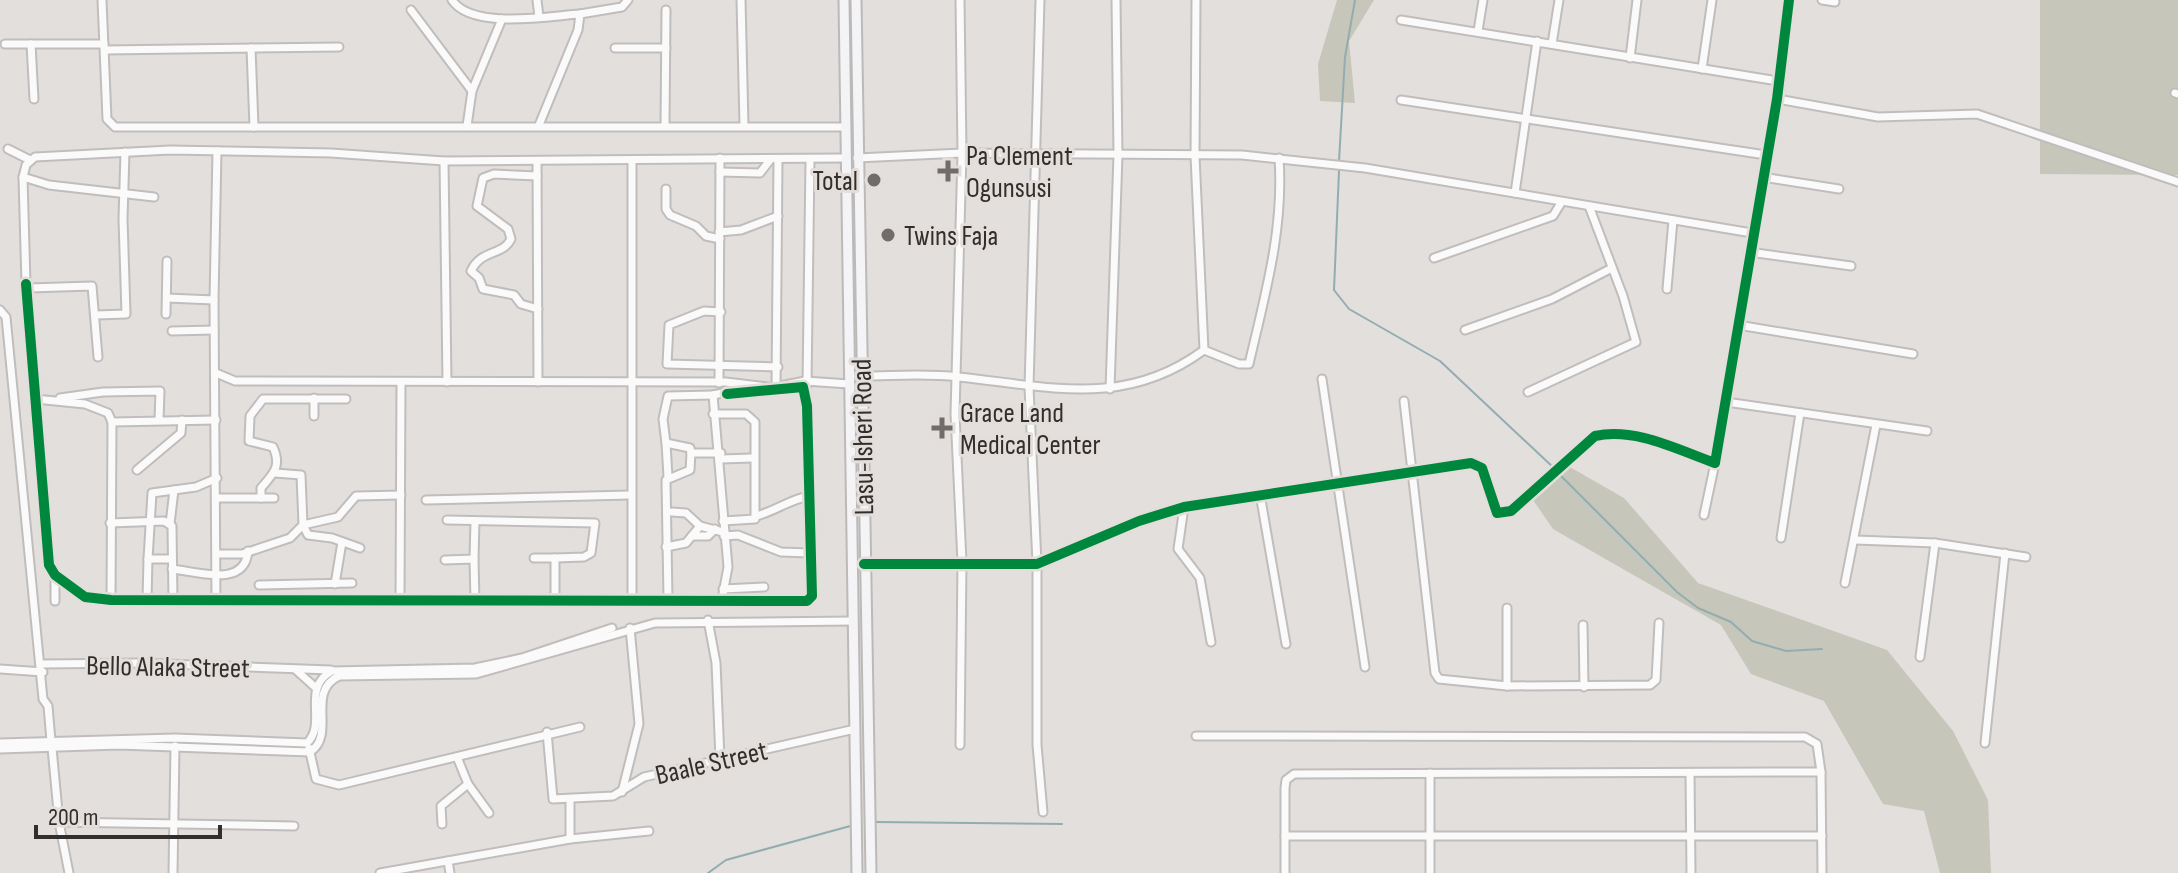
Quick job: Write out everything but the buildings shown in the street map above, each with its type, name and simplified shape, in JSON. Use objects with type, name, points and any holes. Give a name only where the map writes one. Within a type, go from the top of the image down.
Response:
[{"type":"main road","name":"Lasu-Isheri Road","points":[[844,0],[857,873]]},
{"type":"main road","name":"Lasu-Isheri Road","points":[[856,0],[871,873]]},
{"type":"main road","points":[[846,243],[858,243]]},
{"type":"street","points":[[102,0],[110,125],[845,127]]},
{"type":"street","points":[[452,0],[468,13],[502,19],[580,14],[622,7],[628,0]]},
{"type":"street","points":[[537,0],[539,17]]},
{"type":"street","points":[[741,0],[744,125]]},
{"type":"street","points":[[960,0],[962,153],[956,376],[962,562],[960,745]]},
{"type":"street","points":[[1040,0],[1029,387],[1037,564],[1037,745],[1043,812]]},
{"type":"street","points":[[1110,389],[1118,155],[1116,0]]},
{"type":"street","points":[[1196,0],[1195,156],[1204,350]]},
{"type":"street","points":[[1478,31],[1483,0]]},
{"type":"street","points":[[1552,44],[1559,0]]},
{"type":"street","points":[[1630,58],[1637,0]]},
{"type":"street","points":[[1702,69],[1712,0]]},
{"type":"street","points":[[1704,515],[1777,99],[1789,0]]},
{"type":"street","points":[[1822,0],[1835,2]]},
{"type":"street","points":[[411,10],[472,91]]},
{"type":"street","points":[[665,125],[666,10]]},
{"type":"street","points":[[539,125],[578,30],[580,14]]},
{"type":"street","points":[[467,126],[472,91],[502,19]]},
{"type":"street","points":[[1401,20],[1778,81]]},
{"type":"street","points":[[1515,193],[1537,41]]},
{"type":"street","points":[[5,44],[339,47]]},
{"type":"street","points":[[31,44],[34,99]]},
{"type":"street","points":[[251,48],[254,127]]},
{"type":"street","points":[[615,48],[666,48]]},
{"type":"street","points":[[1777,99],[1878,117],[1977,114],[2178,182]]},
{"type":"street","points":[[1401,100],[1766,155]]},
{"type":"street","points":[[8,149],[30,160]]},
{"type":"street","points":[[55,601],[55,575],[48,552],[26,284],[23,177],[30,160],[43,155],[217,151],[331,153],[444,161],[845,158]]},
{"type":"street","points":[[216,601],[218,498],[214,300],[217,151]]},
{"type":"street","points":[[96,315],[126,314],[125,152]]},
{"type":"street","points":[[857,158],[962,153],[1279,158],[1752,233]]},
{"type":"street","points":[[720,158],[719,366],[727,394]]},
{"type":"street","points":[[1204,350],[1249,364],[1278,231],[1282,201],[1279,158]]},
{"type":"street","points":[[632,160],[629,384],[632,602]]},
{"type":"street","points":[[720,172],[760,173],[774,160]]},
{"type":"street","points":[[774,160],[778,216],[776,387]]},
{"type":"street","points":[[55,575],[85,597],[111,600],[811,600],[805,381],[810,160]]},
{"type":"street","points":[[444,161],[447,382]]},
{"type":"street","points":[[537,161],[538,382]]},
{"type":"street","points":[[537,176],[494,174],[483,178],[477,206],[508,229],[511,239],[501,250],[486,253],[471,271],[479,278],[483,289],[514,295],[518,302],[538,309]]},
{"type":"street","points":[[23,177],[49,185],[154,197]]},
{"type":"street","points":[[1762,177],[1839,189]]},
{"type":"street","points":[[666,189],[666,209],[670,215],[696,226],[706,236],[741,230],[778,216]]},
{"type":"street","points":[[1434,258],[1553,216],[1561,203]]},
{"type":"street","points":[[1528,392],[1636,342],[1589,206]]},
{"type":"street","points":[[1667,289],[1673,220]]},
{"type":"street","points":[[1749,252],[1851,266]]},
{"type":"street","points":[[166,314],[167,261]]},
{"type":"street","points":[[1465,330],[1552,299],[1612,268]]},
{"type":"street","points":[[26,284],[29,288],[92,286],[98,357]]},
{"type":"street","points":[[167,298],[214,300]]},
{"type":"street","points":[[0,310],[6,317],[43,699],[48,706],[59,822],[69,873]]},
{"type":"street","points":[[721,312],[704,311],[669,325],[667,364],[778,367]]},
{"type":"street","points":[[1738,325],[1913,354]]},
{"type":"street","points":[[172,331],[214,330]]},
{"type":"street","points":[[861,376],[956,376],[1029,387],[1110,389],[1149,382],[1179,369],[1204,350]]},
{"type":"street","points":[[216,373],[235,381],[284,382],[723,382],[776,387],[805,381],[849,384]]},
{"type":"street","points":[[1322,379],[1365,667]]},
{"type":"street","points":[[217,388],[235,381]]},
{"type":"street","points":[[284,382],[284,398]]},
{"type":"street","points":[[400,601],[401,382]]},
{"type":"street","points":[[668,600],[668,477],[663,419],[668,396],[803,387],[807,404]]},
{"type":"street","points":[[53,400],[103,392],[160,391],[159,420]]},
{"type":"street","points":[[713,395],[713,414],[721,456],[721,532],[728,567],[722,599]]},
{"type":"street","points":[[314,398],[314,416]]},
{"type":"street","points":[[35,399],[96,407],[108,413],[112,422],[111,600]]},
{"type":"street","points":[[261,498],[261,488],[275,473],[273,447],[252,444],[247,430],[251,412],[263,399],[346,399]]},
{"type":"street","points":[[1404,401],[1435,673],[1445,682],[1584,687],[1654,683],[1659,665],[1659,623]]},
{"type":"street","points":[[1726,402],[1927,431]]},
{"type":"street","points":[[1781,538],[1800,413]]},
{"type":"street","points":[[713,414],[746,414],[755,422],[757,441],[752,458],[756,516]]},
{"type":"street","points":[[137,470],[181,433],[182,420]]},
{"type":"street","points":[[112,422],[216,420]]},
{"type":"street","points":[[1845,583],[1856,540],[1876,425]]},
{"type":"street","points":[[864,564],[1037,564],[1139,521],[1184,507],[1413,471],[1478,464],[1497,513],[1503,515],[1595,436],[1613,433],[1645,438],[1715,463]]},
{"type":"street","points":[[666,443],[690,448],[691,453],[690,470],[668,477]]},
{"type":"street","points":[[691,453],[752,458]]},
{"type":"street","points":[[275,473],[301,475],[303,525],[311,537],[360,548]]},
{"type":"street","points":[[147,600],[147,522],[152,493],[196,487],[217,478]]},
{"type":"street","points":[[173,601],[170,524],[174,490]]},
{"type":"street","points":[[1260,494],[1286,644]]},
{"type":"street","points":[[217,554],[248,551],[290,538],[303,525],[338,517],[356,496],[401,495]]},
{"type":"street","points":[[426,500],[630,495]]},
{"type":"street","points":[[723,521],[752,521],[756,516],[777,510],[788,500],[809,496]]},
{"type":"street","points":[[218,498],[274,498]]},
{"type":"street","points":[[1184,507],[1178,549],[1200,578],[1211,642]]},
{"type":"street","points":[[672,512],[688,514],[700,526],[738,535],[781,552],[809,553]]},
{"type":"street","points":[[447,520],[595,523],[591,553],[584,557],[534,558]]},
{"type":"street","points":[[475,521],[475,601]]},
{"type":"street","points":[[110,523],[170,524]]},
{"type":"street","points":[[666,547],[686,543],[700,526]]},
{"type":"street","points":[[692,536],[721,532]]},
{"type":"street","points":[[1856,540],[1935,543],[2026,557]]},
{"type":"street","points":[[335,584],[342,542]]},
{"type":"street","points":[[1920,657],[1935,543]]},
{"type":"street","points":[[172,569],[216,575],[241,572],[247,566],[248,551]]},
{"type":"street","points":[[1985,743],[2005,553]]},
{"type":"street","points":[[555,558],[555,600]]},
{"type":"street","points":[[148,559],[172,559]]},
{"type":"street","points":[[445,560],[474,559]]},
{"type":"street","points":[[259,585],[352,583]]},
{"type":"street","points":[[310,584],[310,602]]},
{"type":"street","points":[[723,589],[764,587]]},
{"type":"street","points":[[1507,608],[1507,686]]},
{"type":"street","name":"Bello Alaka Street","points":[[0,669],[332,671],[475,668],[522,658],[612,628],[666,618],[853,618]]},
{"type":"street","points":[[0,743],[310,752],[316,748],[320,733],[323,692],[329,682],[339,676],[476,674],[524,663],[630,628],[708,620],[853,618]]},
{"type":"street","points":[[708,620],[716,663],[720,759]]},
{"type":"street","points":[[1583,625],[1584,687]]},
{"type":"street","points":[[622,792],[639,724],[630,628]]},
{"type":"street","points":[[294,669],[316,688]]},
{"type":"street","points":[[332,671],[319,679],[314,731],[307,743],[316,779],[339,785],[547,732],[580,727]]},
{"type":"street","name":"Baale Street","points":[[570,801],[622,792],[644,777],[855,729]]},
{"type":"street","points":[[547,732],[553,799],[570,801],[570,839]]},
{"type":"street","points":[[1196,736],[1805,737],[1817,744],[1821,772],[1822,873]]},
{"type":"street","points":[[0,749],[175,738],[307,743]]},
{"type":"street","points":[[173,873],[175,746]]},
{"type":"street","points":[[457,757],[468,784],[489,813]]},
{"type":"street","points":[[1285,873],[1285,788],[1290,775],[1821,772]]},
{"type":"street","points":[[1430,773],[1430,873]]},
{"type":"street","points":[[1690,773],[1691,873]]},
{"type":"street","points":[[442,824],[441,806],[468,784]]},
{"type":"street","points":[[59,822],[294,826]]},
{"type":"street","points":[[380,873],[570,839],[649,831]]},
{"type":"street","points":[[1285,836],[1822,836]]},
{"type":"street","points":[[448,861],[450,873]]},
{"type":"shaded area","points":[[1337,0],[1374,0],[1349,41],[1355,103],[1320,101],[1318,64]]},
{"type":"shaded area","points":[[2040,0],[2178,0],[2178,175],[2040,174]]},
{"type":"shaded area","points":[[1561,462],[1624,498],[1698,583],[1887,650],[1953,731],[1988,800],[1991,873],[1940,873],[1924,811],[1883,804],[1824,701],[1751,674],[1721,625],[1553,529],[1531,497]]},
{"type":"waterway","points":[[1339,161],[1345,57],[1355,0]]},
{"type":"waterway","points":[[1339,171],[1334,290],[1349,309],[1440,361],[1555,469]]},
{"type":"waterway","points":[[1559,474],[1677,592],[1698,608],[1731,622],[1752,641],[1786,651],[1822,649]]},
{"type":"waterway","points":[[876,822],[1062,824]]},
{"type":"waterway","points":[[708,873],[726,860],[854,825]]},
{"type":"cycle path","points":[[864,564],[1037,564],[1139,521],[1184,507],[1471,463],[1482,468],[1497,513],[1511,511],[1595,436],[1610,434],[1656,441],[1715,463],[1777,99],[1789,0]]},
{"type":"cycle path","points":[[26,284],[49,565],[55,575],[85,597],[111,600],[807,601],[812,596],[807,406],[803,387],[727,394]]},
{"type":"place","name":"Pa Clement Ogunsusi","points":[[948,171]]},
{"type":"place","name":"Total","points":[[874,180]]},
{"type":"place","name":"Twins Faja","points":[[888,235]]},
{"type":"place","name":"Grace Land Medical Center","points":[[942,428]]}]
